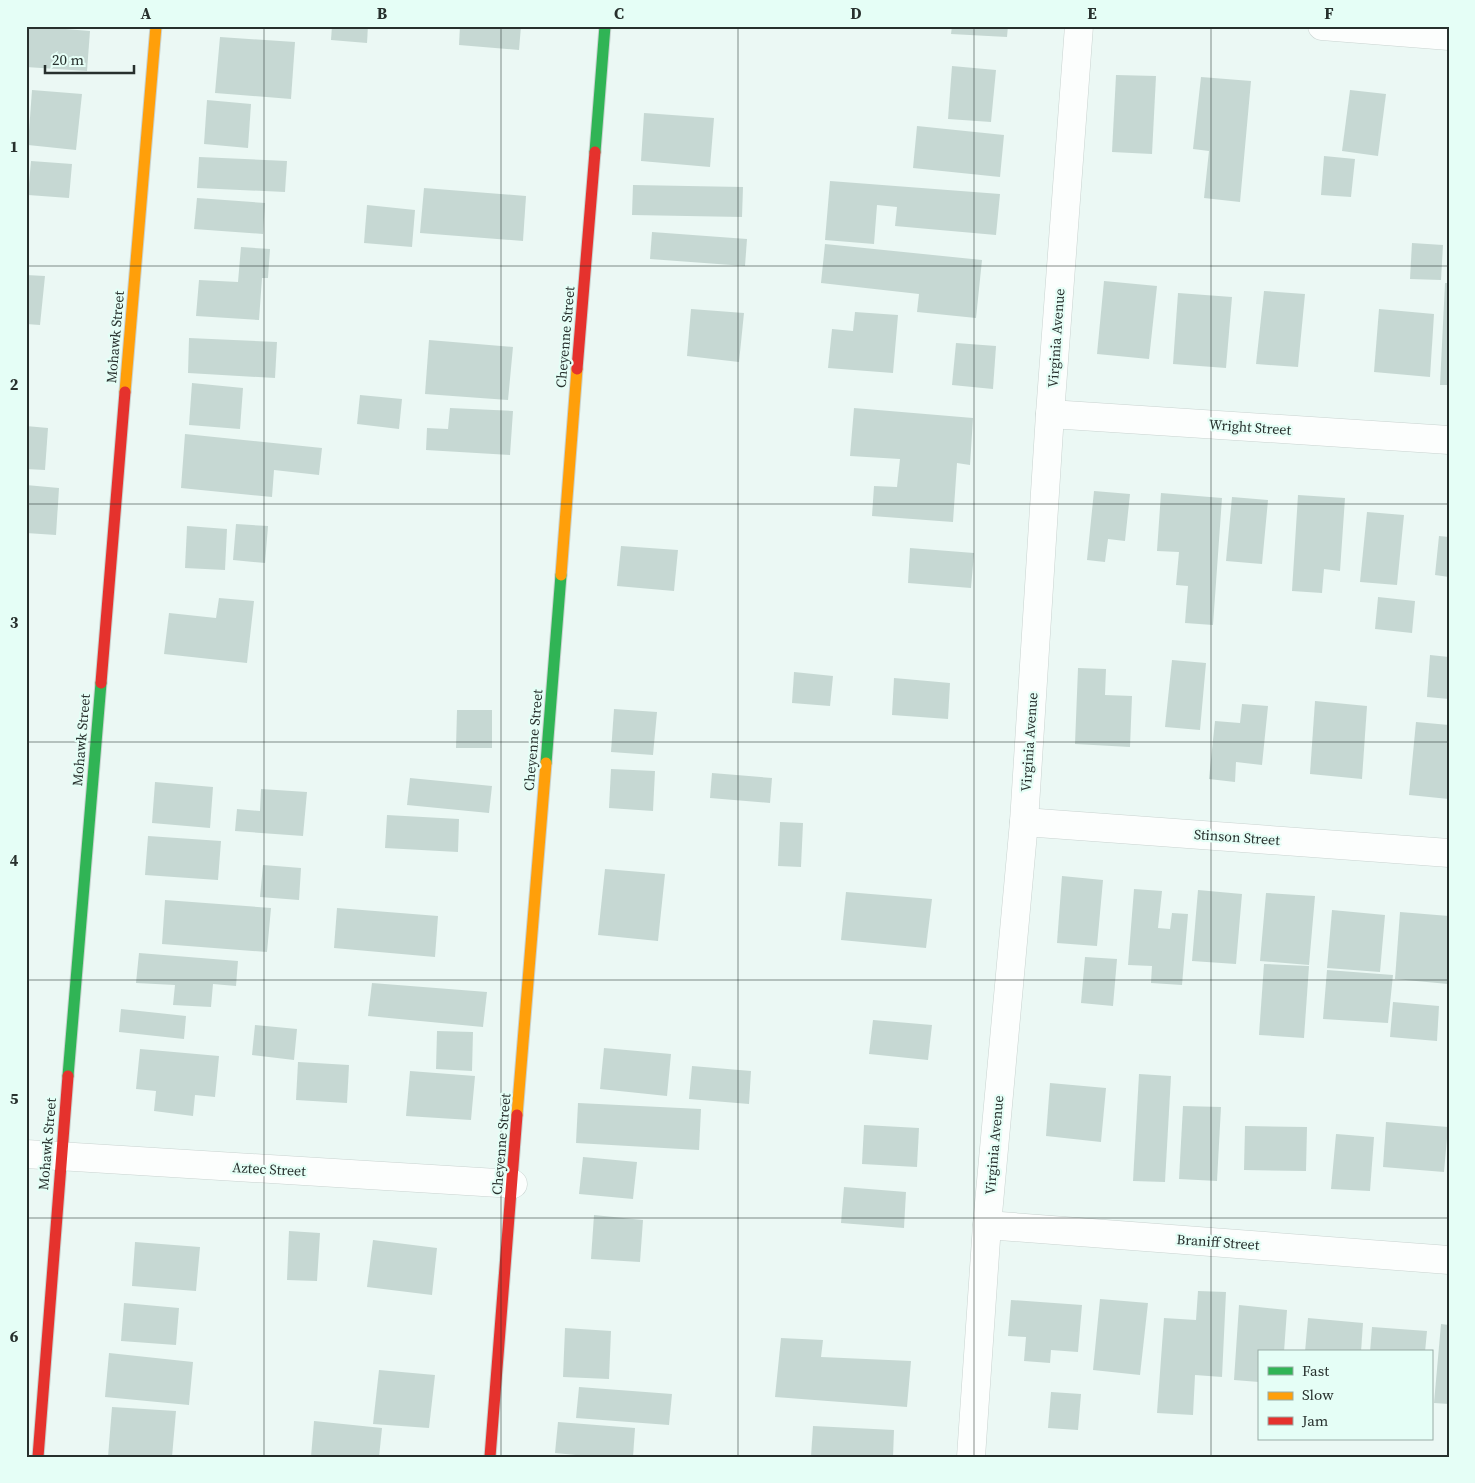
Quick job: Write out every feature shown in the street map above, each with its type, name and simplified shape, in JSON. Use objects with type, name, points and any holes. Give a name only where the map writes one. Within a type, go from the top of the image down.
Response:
[{"type":"street","name":"Mohawk Street","points":[[38,1457],[61,1157],[156,26]]},
{"type":"street","name":"Cheyenne Street","points":[[490,1457],[605,26]]},
{"type":"street","name":"Virginia Avenue","points":[[971,1457],[987,1225],[1024,822],[1050,414],[1079,26]]},
{"type":"street","points":[[1322,26],[1449,36]]},
{"type":"street","name":"Wright Street","points":[[1050,414],[1449,440]]},
{"type":"street","name":"Stinson Street","points":[[1024,822],[1449,853]]},
{"type":"street","name":"Aztec Street","points":[[26,1154],[513,1184]]},
{"type":"street","name":"Braniff Street","points":[[987,1225],[1449,1260]]},
{"type":"building","points":[[29,26],[90,31],[87,71],[26,67]]},
{"type":"building","points":[[332,26],[368,26],[367,43],[331,40]]},
{"type":"building","points":[[460,26],[521,26],[519,50],[459,45]]},
{"type":"building","points":[[952,26],[1008,26],[1007,37],[951,34]]},
{"type":"building","points":[[220,37],[295,42],[291,99],[215,93]]},
{"type":"building","points":[[952,66],[996,70],[991,122],[948,119]]},
{"type":"building","points":[[1116,75],[1156,76],[1152,154],[1112,152]]},
{"type":"building","points":[[1201,77],[1251,81],[1240,202],[1204,198],[1209,151],[1193,149]]},
{"type":"building","points":[[32,90],[82,94],[76,150],[28,145]]},
{"type":"building","points":[[1350,90],[1386,94],[1378,156],[1342,151]]},
{"type":"building","points":[[207,100],[251,104],[248,148],[204,144]]},
{"type":"building","points":[[644,113],[714,118],[710,167],[641,161]]},
{"type":"building","points":[[917,126],[1004,135],[1000,177],[913,168]]},
{"type":"building","points":[[1324,156],[1355,159],[1351,197],[1321,195]]},
{"type":"building","points":[[199,157],[287,161],[285,192],[197,188]]},
{"type":"building","points":[[31,161],[72,164],[69,198],[28,195]]},
{"type":"building","points":[[830,181],[1000,194],[996,235],[895,226],[897,207],[877,205],[874,244],[825,240]]},
{"type":"building","points":[[633,185],[743,187],[742,217],[632,215]]},
{"type":"building","points":[[424,188],[526,196],[523,241],[420,233]]},
{"type":"building","points":[[197,198],[265,203],[263,234],[194,229]]},
{"type":"building","points":[[367,205],[415,210],[412,247],[364,243]]},
{"type":"building","points":[[652,232],[747,239],[745,266],[650,259]]},
{"type":"building","points":[[1412,243],[1443,245],[1441,280],[1410,279]]},
{"type":"building","points":[[825,244],[982,260],[976,318],[917,312],[919,294],[821,283]]},
{"type":"building","points":[[241,247],[270,249],[268,278],[262,278],[259,320],[196,316],[199,280],[238,282]]},
{"type":"building","points":[[26,275],[45,276],[40,325],[26,324]]},
{"type":"building","points":[[1104,281],[1157,286],[1149,359],[1097,354]]},
{"type":"building","points":[[1445,283],[1449,283],[1449,385],[1440,385]]},
{"type":"building","points":[[1264,291],[1305,294],[1298,367],[1256,364]]},
{"type":"building","points":[[1178,293],[1232,297],[1226,368],[1173,364]]},
{"type":"building","points":[[691,309],[744,313],[739,362],[687,356]]},
{"type":"building","points":[[1379,309],[1434,314],[1430,377],[1374,372]]},
{"type":"building","points":[[855,312],[898,315],[893,373],[828,368],[832,329],[853,331]]},
{"type":"building","points":[[189,338],[277,342],[275,378],[188,373]]},
{"type":"building","points":[[429,340],[513,347],[508,400],[425,394]]},
{"type":"building","points":[[956,343],[996,346],[993,389],[952,385]]},
{"type":"building","points":[[192,383],[243,388],[240,429],[189,425]]},
{"type":"building","points":[[360,395],[402,399],[399,429],[357,424]]},
{"type":"building","points":[[450,408],[513,411],[510,455],[426,450],[427,428],[448,429]]},
{"type":"building","points":[[854,408],[973,418],[970,465],[957,463],[953,522],[872,516],[874,486],[897,487],[900,459],[850,456]]},
{"type":"building","points":[[26,426],[48,428],[45,470],[26,469]]},
{"type":"building","points":[[185,434],[322,448],[319,475],[274,470],[272,497],[181,488]]},
{"type":"building","points":[[26,485],[59,488],[56,535],[26,533]]},
{"type":"building","points":[[1094,491],[1130,494],[1125,541],[1108,539],[1105,562],[1087,560]]},
{"type":"building","points":[[1161,493],[1222,498],[1213,625],[1185,623],[1188,586],[1176,585],[1179,552],[1157,551]]},
{"type":"building","points":[[1298,495],[1345,498],[1340,571],[1324,569],[1322,593],[1292,591]]},
{"type":"building","points":[[1232,497],[1268,500],[1262,564],[1226,561]]},
{"type":"building","points":[[1367,512],[1404,515],[1397,585],[1360,582]]},
{"type":"building","points":[[236,524],[268,526],[265,563],[233,560]]},
{"type":"building","points":[[187,526],[227,529],[225,570],[185,568]]},
{"type":"building","points":[[1439,536],[1449,537],[1449,577],[1435,575]]},
{"type":"building","points":[[621,546],[678,550],[674,591],[617,586]]},
{"type":"building","points":[[910,548],[974,553],[971,588],[908,583]]},
{"type":"building","points":[[1378,597],[1415,601],[1412,633],[1375,629]]},
{"type":"building","points":[[219,598],[254,601],[247,663],[164,654],[169,613],[216,618]]},
{"type":"building","points":[[1430,655],[1449,657],[1449,699],[1427,697]]},
{"type":"building","points":[[1172,660],[1206,663],[1200,730],[1165,727]]},
{"type":"building","points":[[1078,668],[1106,669],[1105,695],[1132,696],[1130,747],[1075,744]]},
{"type":"building","points":[[794,672],[833,676],[830,706],[792,703]]},
{"type":"building","points":[[894,678],[950,683],[948,719],[892,715]]},
{"type":"building","points":[[1315,701],[1367,706],[1362,779],[1310,774]]},
{"type":"building","points":[[1242,704],[1268,706],[1262,765],[1236,762],[1235,782],[1209,779],[1215,721],[1240,723]]},
{"type":"building","points":[[614,709],[657,712],[653,755],[611,752]]},
{"type":"building","points":[[457,710],[492,710],[492,748],[456,748]]},
{"type":"building","points":[[1416,722],[1449,725],[1449,799],[1409,795]]},
{"type":"building","points":[[611,769],[655,771],[653,811],[609,808]]},
{"type":"building","points":[[712,773],[772,778],[770,803],[710,798]]},
{"type":"building","points":[[410,778],[492,786],[489,813],[407,805]]},
{"type":"building","points":[[155,782],[213,787],[210,828],[152,823]]},
{"type":"building","points":[[261,789],[307,792],[303,836],[235,831],[237,809],[260,811]]},
{"type":"building","points":[[387,815],[459,819],[458,852],[385,848]]},
{"type":"building","points":[[780,822],[803,823],[801,867],[778,866]]},
{"type":"building","points":[[148,836],[221,841],[218,880],[145,875]]},
{"type":"building","points":[[263,865],[301,868],[299,900],[260,897]]},
{"type":"building","points":[[605,869],[665,874],[658,941],[598,935]]},
{"type":"building","points":[[1062,876],[1103,880],[1097,946],[1057,943]]},
{"type":"building","points":[[1134,889],[1162,891],[1158,928],[1170,929],[1172,913],[1188,914],[1182,985],[1151,983],[1152,966],[1128,965]]},
{"type":"building","points":[[1198,890],[1242,894],[1236,964],[1192,961]]},
{"type":"building","points":[[846,892],[932,899],[926,948],[841,940]]},
{"type":"building","points":[[1266,893],[1315,896],[1309,965],[1260,961]]},
{"type":"building","points":[[165,900],[271,908],[267,952],[162,944]]},
{"type":"building","points":[[337,908],[438,916],[435,957],[334,948]]},
{"type":"building","points":[[1332,910],[1385,915],[1380,972],[1327,968]]},
{"type":"building","points":[[1400,912],[1449,916],[1448,984],[1395,979]]},
{"type":"building","points":[[139,953],[238,961],[236,986],[213,984],[211,1007],[173,1005],[175,985],[136,983]]},
{"type":"building","points":[[1085,957],[1117,959],[1113,1006],[1081,1003]]},
{"type":"building","points":[[1264,964],[1309,966],[1304,1038],[1259,1035]]},
{"type":"building","points":[[1327,970],[1393,975],[1388,1023],[1323,1019]]},
{"type":"building","points":[[372,983],[487,992],[483,1027],[368,1016]]},
{"type":"building","points":[[1393,1002],[1439,1006],[1437,1041],[1390,1037]]},
{"type":"building","points":[[121,1009],[186,1016],[184,1039],[119,1032]]},
{"type":"building","points":[[873,1020],[932,1025],[928,1060],[869,1054]]},
{"type":"building","points":[[255,1025],[297,1029],[294,1060],[252,1055]]},
{"type":"building","points":[[437,1031],[473,1032],[472,1071],[436,1069]]},
{"type":"building","points":[[604,1048],[671,1054],[667,1096],[600,1089]]},
{"type":"building","points":[[140,1049],[219,1056],[215,1097],[195,1095],[193,1116],[154,1111],[156,1091],[136,1089]]},
{"type":"building","points":[[298,1062],[349,1065],[347,1103],[296,1100]]},
{"type":"building","points":[[692,1066],[751,1071],[749,1104],[689,1099]]},
{"type":"building","points":[[410,1071],[475,1076],[471,1120],[406,1116]]},
{"type":"building","points":[[1139,1074],[1171,1076],[1165,1182],[1133,1181]]},
{"type":"building","points":[[1050,1083],[1106,1088],[1101,1142],[1046,1136]]},
{"type":"building","points":[[578,1103],[701,1109],[699,1150],[576,1143]]},
{"type":"building","points":[[1183,1106],[1221,1107],[1217,1181],[1179,1179]]},
{"type":"building","points":[[1386,1122],[1448,1127],[1444,1172],[1383,1167]]},
{"type":"building","points":[[864,1125],[919,1128],[917,1167],[862,1164]]},
{"type":"building","points":[[1245,1126],[1307,1127],[1306,1171],[1244,1170]]},
{"type":"building","points":[[1336,1134],[1374,1137],[1370,1191],[1331,1189]]},
{"type":"building","points":[[583,1157],[637,1162],[633,1199],[579,1194]]},
{"type":"building","points":[[844,1187],[906,1192],[904,1228],[841,1223]]},
{"type":"building","points":[[594,1215],[643,1220],[640,1262],[591,1259]]},
{"type":"building","points":[[289,1231],[320,1233],[317,1281],[287,1280]]},
{"type":"building","points":[[373,1240],[437,1248],[432,1295],[367,1287]]},
{"type":"building","points":[[135,1242],[200,1247],[196,1291],[132,1286]]},
{"type":"building","points":[[1198,1291],[1226,1292],[1222,1377],[1195,1375],[1193,1415],[1157,1413],[1164,1318],[1196,1320]]},
{"type":"building","points":[[1100,1299],[1148,1303],[1140,1375],[1093,1370]]},
{"type":"building","points":[[1011,1300],[1082,1305],[1078,1352],[1051,1350],[1050,1363],[1024,1361],[1026,1337],[1008,1336]]},
{"type":"building","points":[[124,1303],[179,1308],[176,1345],[121,1341]]},
{"type":"building","points":[[1239,1305],[1287,1310],[1284,1350],[1258,1350],[1258,1382],[1234,1380]]},
{"type":"building","points":[[1308,1318],[1363,1323],[1361,1350],[1305,1350]]},
{"type":"building","points":[[1441,1324],[1449,1325],[1449,1404],[1434,1403]]},
{"type":"building","points":[[1372,1327],[1427,1331],[1425,1350],[1370,1350]]},
{"type":"building","points":[[565,1328],[611,1331],[609,1379],[563,1377]]},
{"type":"building","points":[[781,1338],[823,1340],[821,1357],[911,1361],[907,1407],[775,1397]]},
{"type":"building","points":[[109,1353],[193,1362],[189,1405],[105,1397]]},
{"type":"building","points":[[379,1370],[435,1375],[429,1428],[373,1424]]},
{"type":"building","points":[[579,1387],[672,1394],[669,1425],[576,1418]]},
{"type":"building","points":[[1051,1392],[1081,1394],[1078,1430],[1048,1428]]},
{"type":"building","points":[[112,1407],[176,1411],[172,1457],[108,1457]]},
{"type":"building","points":[[314,1421],[382,1428],[379,1457],[311,1457]]},
{"type":"building","points":[[558,1422],[635,1428],[633,1457],[597,1457],[555,1453]]},
{"type":"building","points":[[813,1426],[894,1430],[893,1457],[811,1457]]},
{"type":"traffic: fast","points":[[595,152],[605,26]]},
{"type":"traffic: fast","points":[[546,763],[561,575]]},
{"type":"traffic: fast","points":[[68,1076],[101,683]]},
{"type":"traffic: slow","points":[[125,392],[156,26]]},
{"type":"traffic: slow","points":[[561,575],[577,369]]},
{"type":"traffic: slow","points":[[517,1115],[546,763]]},
{"type":"traffic: jam","points":[[577,369],[595,152]]},
{"type":"traffic: jam","points":[[101,683],[125,392]]},
{"type":"traffic: jam","points":[[38,1457],[68,1076]]},
{"type":"traffic: jam","points":[[490,1457],[517,1115]]}]
